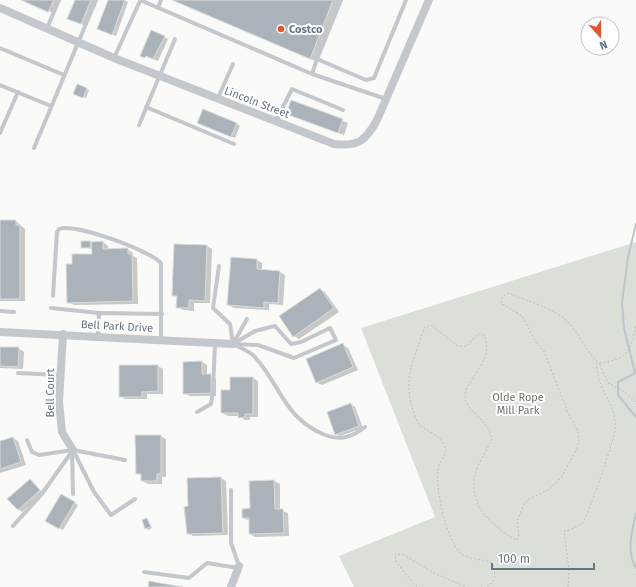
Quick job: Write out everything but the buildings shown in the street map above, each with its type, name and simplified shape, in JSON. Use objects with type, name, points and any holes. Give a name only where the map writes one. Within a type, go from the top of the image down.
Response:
[{"type":"street","name":"Lincoln Street","points":[[0,8],[159,76],[334,144],[347,146],[357,143],[368,136],[386,100],[429,0]]},
{"type":"street","name":"Bell Park Drive","points":[[0,332],[63,334],[233,344]]},
{"type":"street","name":"Bell Court","points":[[63,334],[59,402],[62,432],[72,450]]},
{"type":"street","points":[[231,587],[238,567]]},
{"type":"lane","points":[[47,28],[59,0]]},
{"type":"lane","points":[[34,148],[96,0]]},
{"type":"lane","points":[[114,58],[140,0],[312,74],[386,100]]},
{"type":"lane","points":[[158,8],[161,0]]},
{"type":"lane","points":[[312,74],[341,0]]},
{"type":"lane","points":[[317,59],[366,80],[374,78],[406,0]]},
{"type":"lane","points":[[139,125],[175,38]]},
{"type":"lane","points":[[0,48],[64,75]]},
{"type":"lane","points":[[218,99],[233,64]]},
{"type":"lane","points":[[0,85],[52,106]]},
{"type":"lane","points":[[276,122],[292,89],[343,110]]},
{"type":"lane","points":[[0,133],[18,92]]},
{"type":"lane","points":[[146,107],[234,144]]},
{"type":"lane","points":[[53,296],[57,232],[63,228],[109,237],[140,249],[159,261],[161,267],[161,340]]},
{"type":"lane","points":[[219,266],[213,308],[230,324],[233,344]]},
{"type":"lane","points":[[51,308],[99,313],[162,314]]},
{"type":"lane","points":[[0,311],[14,312]]},
{"type":"lane","points":[[98,336],[99,313]]},
{"type":"lane","points":[[233,344],[247,320]]},
{"type":"lane","points":[[275,326],[291,344],[302,342],[330,328],[336,340],[294,358],[258,345],[233,344],[255,330],[275,326]]},
{"type":"lane","points":[[197,412],[211,404],[215,343]]},
{"type":"lane","points":[[233,344],[253,354],[292,412],[303,424],[317,432],[338,439],[348,437],[365,427]]},
{"type":"lane","points":[[18,373],[60,375]]},
{"type":"lane","points":[[27,440],[32,452],[39,455],[72,450],[125,460]]},
{"type":"lane","points":[[72,450],[73,494]]},
{"type":"lane","points":[[72,450],[94,492],[111,515],[135,499]]},
{"type":"lane","points":[[13,526],[41,495],[72,450]]},
{"type":"lane","points":[[144,572],[189,578],[208,563],[238,567],[231,543],[231,490]]},
{"type":"path","points":[[487,587],[493,583],[495,577],[492,563],[463,555],[455,547],[446,525],[440,501],[438,469],[443,460],[446,449],[437,436],[419,424],[410,401],[407,384],[408,375],[424,328],[431,325],[458,346],[467,346],[478,334],[484,336],[487,343],[486,354],[482,366],[466,390],[465,400],[469,408],[485,422],[492,438],[477,469],[474,483],[474,499],[488,519],[512,538],[517,540],[519,534],[517,522],[524,504],[529,499],[550,489],[561,478],[576,452],[579,441],[578,432],[568,413],[544,352],[537,344],[522,316],[501,303],[502,297],[508,293],[525,298],[552,311],[568,322],[599,363],[608,383],[623,391],[636,402]]},
{"type":"path","points":[[599,363],[616,361],[626,354],[636,326]]},
{"type":"path","points":[[568,587],[570,570],[564,531],[572,530],[584,521],[608,458],[615,429],[613,411],[601,386],[596,361]]},
{"type":"path","points":[[416,587],[396,562],[395,554],[404,555],[434,573],[466,587]]},
{"type":"green space","name":"Olde Rope Mill Park","points":[[636,242],[636,587],[354,587],[339,556],[435,517],[361,328]]},
{"type":"waterway","points":[[636,224],[628,257],[622,303],[624,328],[635,373],[618,382],[618,395],[636,417]]},
{"type":"waterway","points":[[636,513],[631,541],[631,555],[636,568]]},
{"type":"place","name":"Costco","points":[[281,29]]}]
